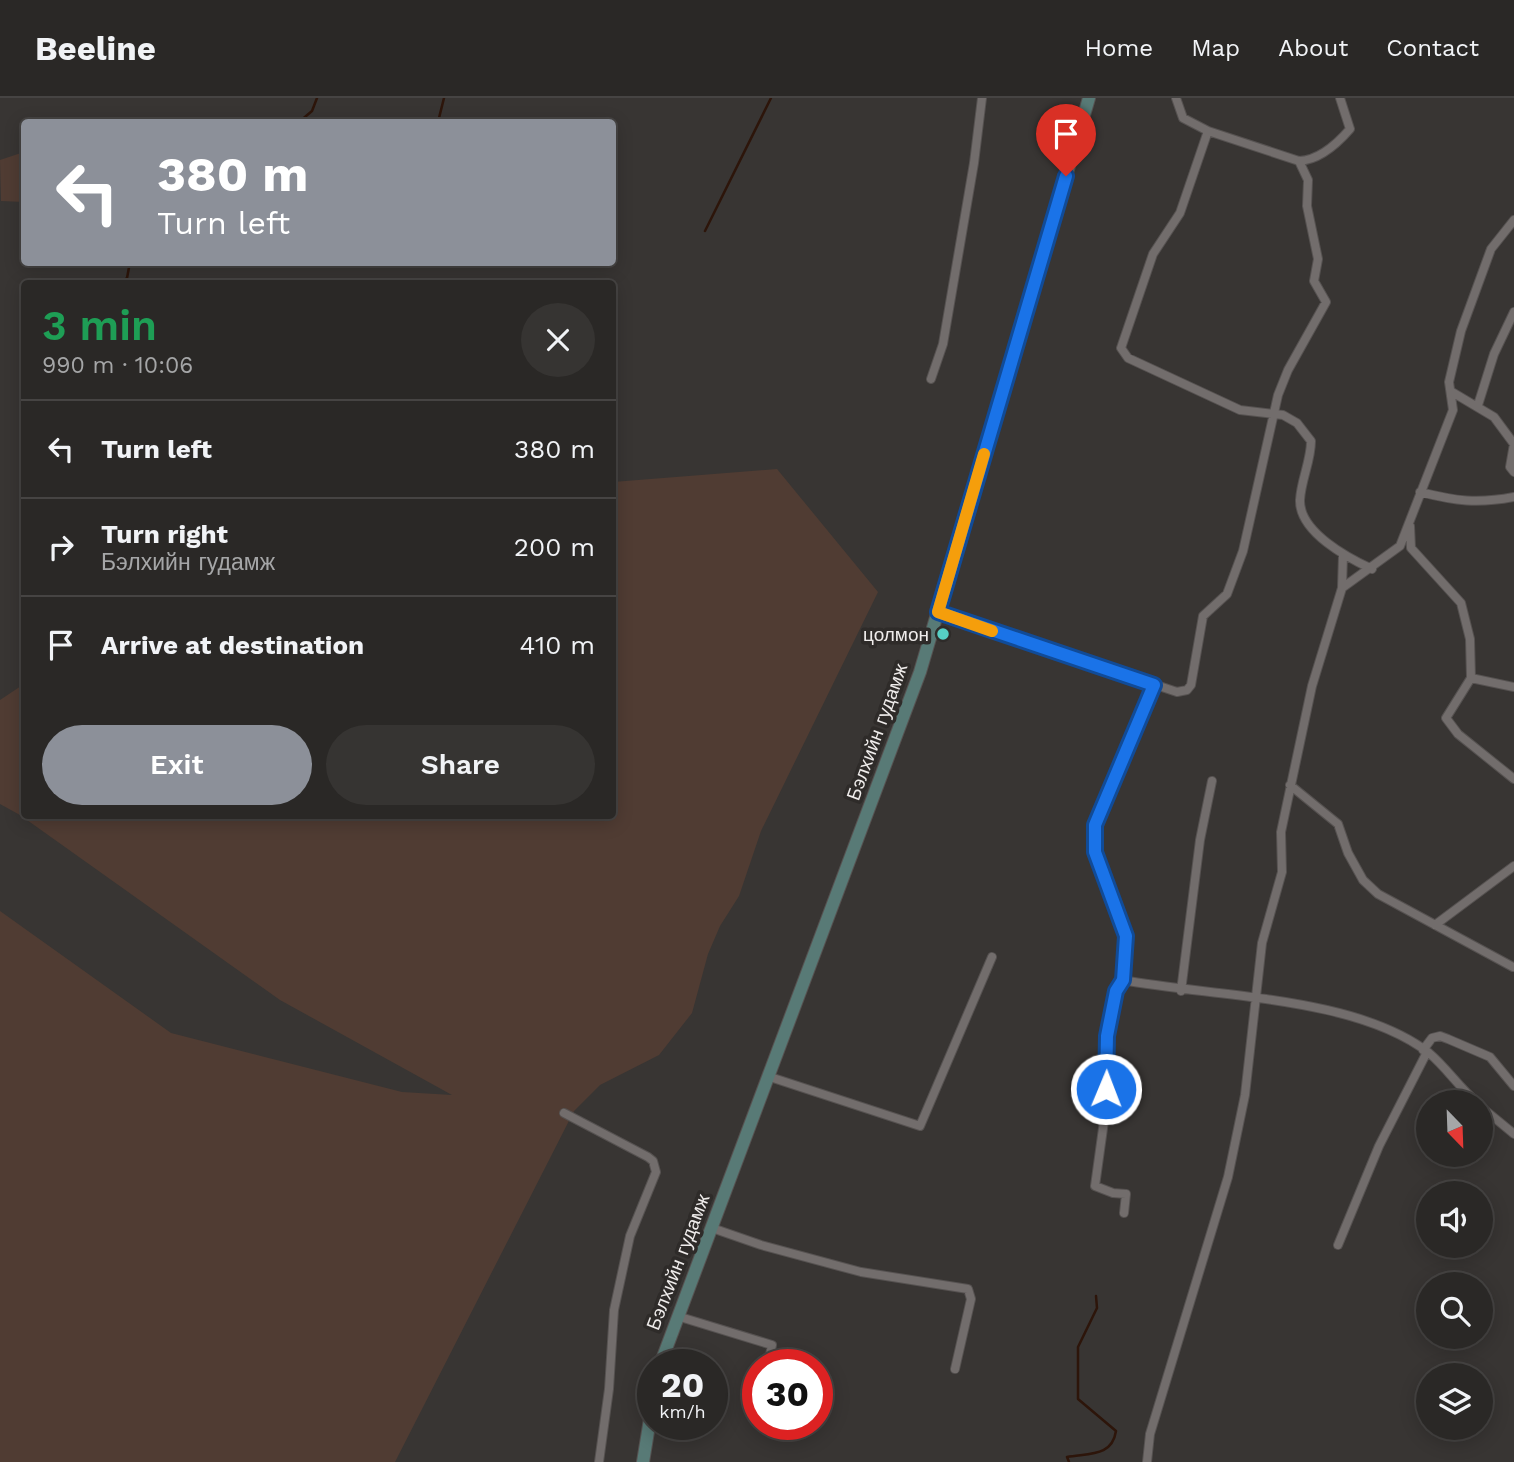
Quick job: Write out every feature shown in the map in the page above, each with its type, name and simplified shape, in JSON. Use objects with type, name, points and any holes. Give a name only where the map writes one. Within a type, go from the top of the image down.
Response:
[{"type":"main road","name":"Бэлхийн гудамж","points":[[666,1349],[903,720],[938,612],[1089,98]]},
{"type":"main road","points":[[643,1462],[647,1440]]},
{"type":"street","points":[[931,379],[943,344],[974,163],[982,98]]},
{"type":"street","points":[[1176,98],[1183,118],[1208,131],[1299,161],[1310,160],[1339,143],[1350,129],[1340,98]]},
{"type":"street","points":[[1208,131],[1180,213],[1153,254],[1121,348],[1128,358],[1240,410],[1273,412],[1297,423],[1309,436],[1311,446],[1301,507],[1322,540],[1343,555],[1372,569]]},
{"type":"street","points":[[938,612],[1154,685],[1177,692],[1187,690],[1191,685],[1203,616],[1227,594],[1243,551],[1273,412],[1288,370],[1326,302],[1314,281],[1318,259],[1307,206],[1308,180],[1299,161]]},
{"type":"street","points":[[1342,588],[1372,569],[1400,546],[1453,410],[1449,382],[1465,320],[1491,249],[1514,220]]},
{"type":"street","points":[[1478,405],[1494,354],[1514,312]]},
{"type":"street","points":[[1452,392],[1478,405],[1494,417],[1514,444],[1510,467],[1514,472]]},
{"type":"street","points":[[1420,492],[1458,502],[1484,502],[1514,497]]},
{"type":"street","points":[[1410,522],[1411,548],[1461,603],[1470,639],[1471,678],[1446,718],[1458,734],[1514,779]]},
{"type":"street","points":[[1147,1462],[1150,1434],[1228,1177],[1245,1095],[1252,1018],[1258,998],[1262,943],[1282,872],[1281,832],[1312,686],[1342,588],[1343,555]]},
{"type":"street","points":[[1471,678],[1514,687]]},
{"type":"street","points":[[1124,1213],[1126,1194],[1113,1193],[1096,1186],[1105,1114],[1107,1036],[1116,991],[1123,980],[1126,936],[1095,852],[1095,825],[1154,685]]},
{"type":"street","points":[[1181,991],[1200,840],[1212,781]]},
{"type":"street","points":[[1290,785],[1338,824],[1348,853],[1363,880],[1378,894],[1513,967]]},
{"type":"street","points":[[1435,925],[1514,866]]},
{"type":"street","points":[[767,1076],[920,1126],[992,957]]},
{"type":"street","points":[[1123,980],[1181,991],[1258,998],[1375,1024],[1425,1051],[1464,1090]]},
{"type":"street","points":[[1338,1245],[1379,1146],[1432,1038],[1440,1036],[1490,1057],[1514,1086]]},
{"type":"street","points":[[564,1113],[648,1157],[656,1172],[630,1237],[614,1310],[609,1389],[599,1462]]},
{"type":"street","points":[[1493,1116],[1514,1134]]},
{"type":"street","points":[[712,1228],[772,1248],[861,1272],[968,1289],[971,1299],[955,1369]]},
{"type":"street","points":[[677,1316],[772,1345],[771,1349]]},
{"type":"shaded area","points":[[21,153],[21,202],[1,201],[0,160]]},
{"type":"shaded area","points":[[777,469],[878,592],[761,831],[739,896],[720,926],[708,954],[692,1013],[659,1055],[600,1085],[574,1111],[395,1462],[0,1462],[0,911],[171,1033],[402,1092],[452,1095],[280,1000],[26,819],[616,819],[616,482]]},
{"type":"shaded area","points":[[21,686],[21,816],[0,804],[0,700]]},
{"type":"waterway","points":[[303,119],[312,111],[317,98]]},
{"type":"waterway","points":[[439,119],[444,98]]},
{"type":"waterway","points":[[705,231],[771,98]]},
{"type":"waterway","points":[[124,280],[127,278],[129,266]]},
{"type":"waterway","points":[[1069,1462],[1067,1457],[1105,1450],[1114,1439],[1116,1431],[1078,1399],[1078,1347],[1097,1308],[1096,1296]]},
{"type":"slow traffic","points":[[984,454],[938,612],[992,631]]},
{"type":"place","name":"цолмон","points":[[943,634]]},
{"type":"route","points":[[1066,176],[938,612],[1154,685],[1095,825],[1095,852],[1126,936],[1123,980],[1116,991],[1107,1036],[1106,1089]]}]
